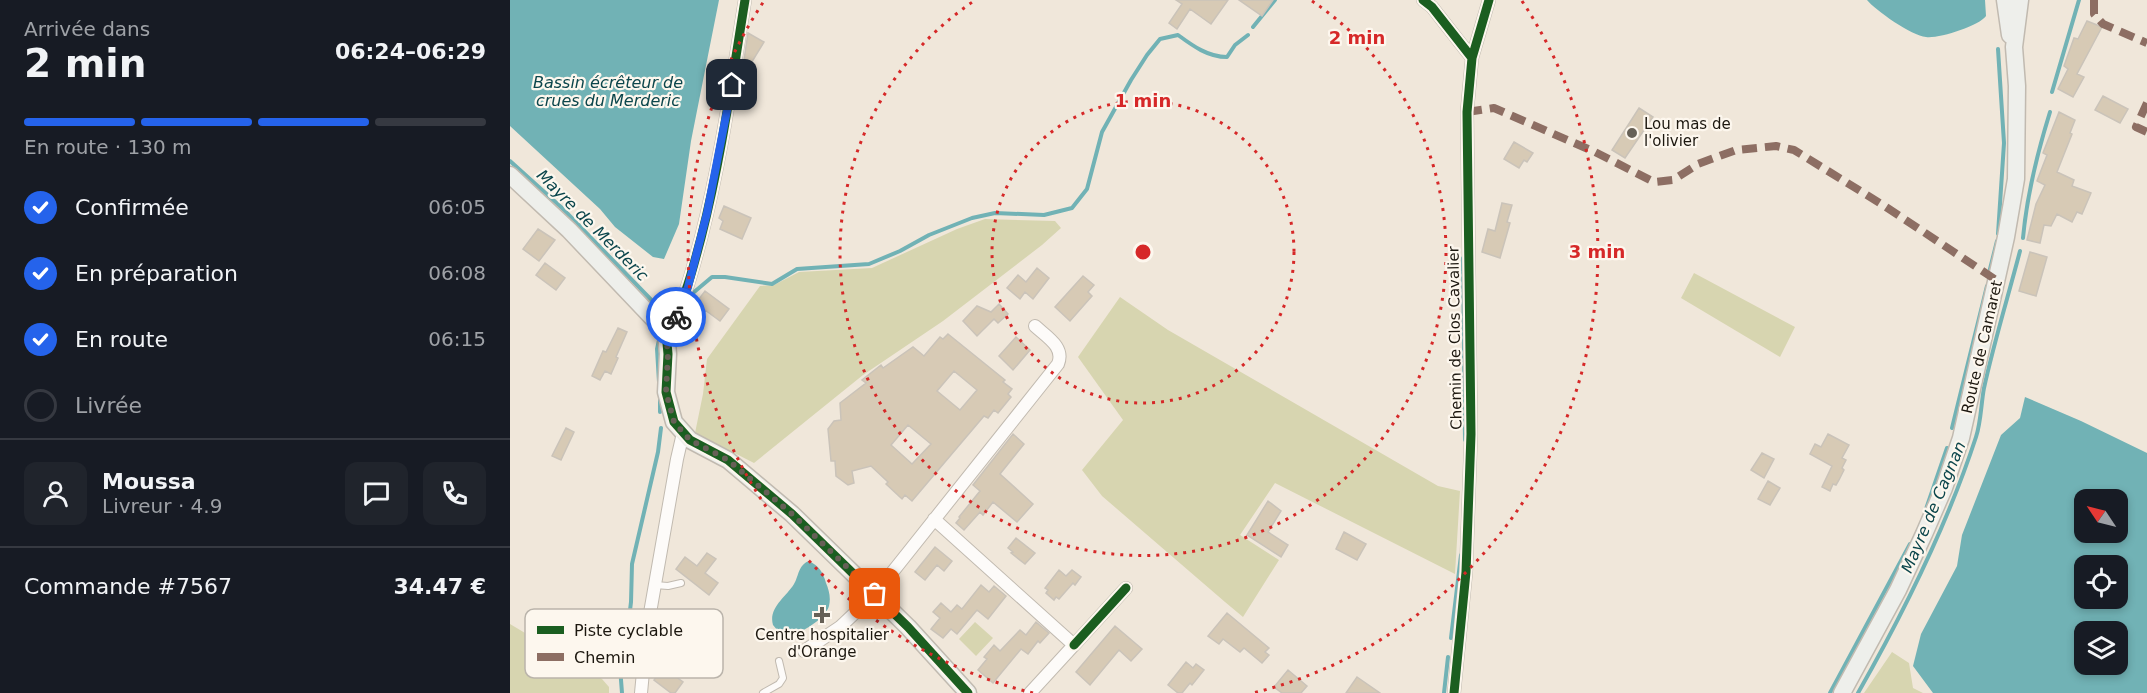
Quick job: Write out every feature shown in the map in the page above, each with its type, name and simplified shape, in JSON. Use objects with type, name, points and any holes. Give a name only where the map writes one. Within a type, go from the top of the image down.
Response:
[{"type":"main road","name":"Route de Camaret","points":[[2005,0],[2008,29],[2014,47]]},
{"type":"main road","name":"Route de Camaret","points":[[1842,693],[1898,590],[1924,534],[1961,438],[2006,237],[2016,179],[2017,86],[2014,47],[2020,0]]},
{"type":"main road","points":[[510,175],[568,230],[663,329],[668,354],[666,392],[674,422],[683,433],[690,440],[728,460],[792,514],[875,594],[968,693]]},
{"type":"street","points":[[663,329],[680,308],[707,213],[727,116],[745,0]]},
{"type":"street","points":[[1424,0],[1472,58]]},
{"type":"street","name":"Chemin de Clos Cavalier","points":[[1454,693],[1466,572],[1471,434],[1467,112],[1472,58],[1489,0]]},
{"type":"street","points":[[804,651],[840,627],[875,594],[1058,364],[1061,356],[1060,349],[1035,326]]},
{"type":"street","points":[[651,609],[683,433]]},
{"type":"street","points":[[934,519],[1074,645]]},
{"type":"street","points":[[1030,693],[1126,588]]},
{"type":"street","points":[[641,693],[642,678]]},
{"type":"lane","points":[[655,585],[668,586],[681,583]]},
{"type":"lane","points":[[764,693],[779,684],[783,678],[779,661]]},
{"type":"shaded area","points":[[985,219],[1055,221],[1061,228],[943,321],[863,375],[754,463],[695,433],[707,359],[760,286],[774,285],[799,272],[872,268],[957,229]]},
{"type":"shaded area","points":[[1694,273],[1795,327],[1780,357],[1681,298]]},
{"type":"shaded area","points":[[1120,297],[1168,330],[1438,486],[1460,491],[1455,574],[1275,483],[1240,535],[1279,560],[1243,617],[1102,496],[1082,470],[1123,420],[1078,357]]},
{"type":"shaded area","points":[[975,622],[993,638],[976,656],[959,639]]},
{"type":"shaded area","points":[[510,624],[525,633],[525,678],[600,678],[609,687],[609,693],[510,693]]},
{"type":"shaded area","points":[[1892,652],[1909,663],[1913,688],[1923,693],[1864,693]]},
{"type":"water","name":"Bassin écrêteur de crues du Merderic","points":[[510,0],[719,0],[691,141],[679,224],[664,259],[653,257],[615,227],[600,209],[510,126]]},
{"type":"water","points":[[1867,0],[1985,0],[1986,16],[1975,24],[1958,31],[1926,37],[1894,22]]},
{"type":"water","points":[[2025,397],[2147,453],[2147,693],[1933,693],[1913,666],[1921,634],[1957,566],[1962,535],[2001,435],[2020,418]]},
{"type":"water","points":[[809,561],[818,567],[823,576],[829,594],[829,606],[822,617],[810,626],[796,634],[783,637],[773,625],[773,613],[794,584],[801,568]]},
{"type":"building","points":[[1176,0],[1228,0],[1211,24],[1190,9],[1177,29],[1169,23],[1182,4]]},
{"type":"building","points":[[1239,0],[1273,0],[1262,16]]},
{"type":"building","points":[[2087,21],[2102,27],[2077,74],[2084,77],[2073,97],[2058,89],[2068,69],[2064,66],[2074,38],[2078,39]]},
{"type":"building","points":[[748,33],[764,42],[747,70],[743,67]]},
{"type":"building","points":[[2103,96],[2128,109],[2120,123],[2095,110]]},
{"type":"building","name":"Lou mas de l'olivier","points":[[1639,108],[1653,117],[1625,158],[1612,150]]},
{"type":"building","points":[[2059,112],[2075,120],[2057,172],[2074,180],[2072,186],[2091,193],[2082,214],[2077,212],[2072,222],[2057,214],[2051,226],[2044,225],[2040,243],[2027,240],[2036,204],[2045,185],[2037,181],[2047,155],[2043,153]]},
{"type":"building","points":[[1514,142],[1533,153],[1527,162],[1524,160],[1519,168],[1504,159]]},
{"type":"building","points":[[1502,203],[1512,205],[1507,222],[1510,223],[1500,258],[1482,252],[1488,229],[1495,231]]},
{"type":"building","points":[[724,206],[751,218],[742,239],[720,229],[723,221],[719,218]]},
{"type":"building","points":[[538,229],[555,240],[539,261],[523,249]]},
{"type":"building","points":[[2030,252],[2047,257],[2036,296],[2019,291]]},
{"type":"building","points":[[545,263],[565,278],[556,290],[536,275]]},
{"type":"building","points":[[1037,268],[1049,278],[1033,299],[1025,292],[1020,299],[1007,288],[1018,275],[1026,282]]},
{"type":"building","points":[[1083,276],[1094,285],[1088,292],[1092,296],[1070,321],[1055,307]]},
{"type":"building","points":[[705,291],[729,309],[720,321],[705,310],[690,331],[681,323]]},
{"type":"building","points":[[999,304],[1008,314],[998,323],[994,319],[977,336],[963,321],[977,306],[991,312]]},
{"type":"building","points":[[618,328],[627,332],[616,357],[618,358],[611,374],[605,371],[600,380],[592,376],[603,351],[606,352]]},
{"type":"building","points":[[948,334],[1005,380],[1003,382],[1012,389],[1008,394],[1011,397],[998,413],[994,410],[988,418],[984,416],[912,501],[905,495],[902,499],[871,466],[852,471],[854,483],[848,485],[836,476],[835,461],[831,461],[828,429],[834,421],[841,420],[840,403],[866,383],[862,380],[881,365],[883,368],[913,347],[924,356],[940,337],[943,339]],"holes":[[[954,371],[977,390],[960,410],[937,391]],[[908,425],[931,444],[912,464],[891,445]]]},
{"type":"building","points":[[1016,337],[1030,350],[1013,370],[999,356]]},
{"type":"building","points":[[566,428],[574,432],[561,460],[552,456]]},
{"type":"building","points":[[1013,434],[1024,444],[1000,474],[1033,504],[1017,522],[993,502],[983,515],[980,512],[964,530],[956,523],[980,491],[973,485]]},
{"type":"building","points":[[1828,434],[1849,445],[1842,458],[1846,460],[1842,468],[1844,470],[1830,491],[1822,487],[1832,466],[1810,454],[1815,444],[1821,447]]},
{"type":"building","points":[[1762,453],[1774,459],[1764,478],[1751,470]]},
{"type":"building","points":[[1768,481],[1780,488],[1770,505],[1758,499]]},
{"type":"building","points":[[1268,501],[1281,511],[1268,532],[1288,545],[1281,557],[1247,535]]},
{"type":"building","points":[[1344,532],[1366,544],[1357,560],[1336,549]]},
{"type":"building","points":[[1016,538],[1035,553],[1025,564],[1008,548]]},
{"type":"building","points":[[935,547],[952,561],[944,571],[937,565],[925,580],[915,572]]},
{"type":"building","points":[[707,553],[716,559],[705,573],[718,583],[709,595],[676,569],[685,557],[697,566]]},
{"type":"building","points":[[1059,570],[1066,576],[1072,570],[1081,577],[1059,599],[1056,597],[1054,600],[1046,593],[1048,590],[1045,588]]},
{"type":"building","points":[[981,585],[989,592],[994,586],[1006,596],[988,619],[977,610],[957,634],[951,629],[943,638],[931,629],[940,618],[933,612],[941,603],[951,612],[957,605],[962,609]]},
{"type":"building","points":[[1227,613],[1269,648],[1265,652],[1269,655],[1262,663],[1244,648],[1240,652],[1223,639],[1219,644],[1208,636]]},
{"type":"building","points":[[1036,622],[1049,633],[1040,643],[1038,641],[1028,654],[1021,649],[993,683],[978,670],[987,659],[984,657],[994,645],[1000,651],[1020,630],[1026,635]]},
{"type":"building","points":[[1115,626],[1142,649],[1131,661],[1119,650],[1090,685],[1076,672]]},
{"type":"building","points":[[1186,662],[1193,668],[1196,664],[1204,670],[1192,685],[1190,683],[1182,693],[1178,693],[1168,685]]},
{"type":"building","points":[[1288,670],[1307,686],[1301,693],[1282,693],[1274,687]]},
{"type":"building","points":[[1357,677],[1380,693],[1346,693]]},
{"type":"building","points":[[656,678],[678,678],[683,682],[675,693],[671,693],[654,680]]},
{"type":"waterway","points":[[1253,27],[1275,0]]},
{"type":"waterway","name":"Mayre de Cagnan","points":[[2052,92],[2079,0]]},
{"type":"waterway","points":[[687,298],[712,277],[772,284],[797,269],[869,264],[929,235],[972,218],[995,213],[1044,215],[1072,208],[1087,189],[1102,132],[1131,80],[1160,39],[1178,35],[1207,53],[1227,57],[1235,45],[1248,35]]},
{"type":"waterway","points":[[1998,49],[2004,143],[1998,234]]},
{"type":"waterway","name":"Mayre de Cagnan","points":[[2023,238],[2033,174],[2050,112]]},
{"type":"waterway","name":"Mayre de Merderic","points":[[510,161],[562,208],[666,315]]},
{"type":"waterway","points":[[1990,269],[1997,241]]},
{"type":"waterway","name":"Mayre de Cagnan","points":[[1858,693],[1892,631],[1952,503],[1978,431],[1984,388],[2020,251]]},
{"type":"waterway","points":[[1463,258],[1465,440]]},
{"type":"waterway","points":[[1952,428],[1987,286]]},
{"type":"waterway","points":[[666,315],[674,308]]},
{"type":"waterway","name":"Mayre de Merderic","points":[[659,382],[657,349],[660,336]]},
{"type":"waterway","name":"Mayre de Merderic","points":[[660,396],[660,412]]},
{"type":"waterway","name":"Mayre de Merderic","points":[[630,609],[632,564],[658,452],[661,428]]},
{"type":"waterway","points":[[1925,512],[1947,448]]},
{"type":"waterway","points":[[1830,693],[1910,544]]},
{"type":"waterway","points":[[1451,638],[1461,555]]},
{"type":"waterway","points":[[1444,693],[1448,657]]},
{"type":"waterway","name":"Mayre de Merderic","points":[[621,678],[622,693]]},
{"type":"marked path","points":[[2094,0],[2094,14],[2103,24],[2147,43]]},
{"type":"marked path","points":[[2147,103],[2136,127],[2147,132]]},
{"type":"marked path","points":[[1467,112],[1494,108],[1595,152],[1654,182],[1673,180],[1698,164],[1736,150],[1776,146],[1794,150],[1883,205],[1996,280]]},
{"type":"cycle path","points":[[666,332],[687,287],[708,209],[726,120],[745,0]]},
{"type":"cycle path","points":[[1423,0],[1432,7],[1472,58]]},
{"type":"cycle path","points":[[1454,693],[1466,572],[1471,434],[1467,112],[1472,58],[1489,0]]},
{"type":"cycle path","points":[[666,332],[668,354],[666,392],[674,422],[690,440],[728,460],[792,514],[908,627],[968,693]]},
{"type":"cycle path","points":[[1074,645],[1126,588]]},
{"type":"way so far","points":[[676,317],[666,332],[668,354],[666,392],[674,422],[690,440],[728,460],[792,514],[875,594]]},
{"type":"place","name":"Lou mas de l'olivier","points":[[1632,133]]},
{"type":"place","name":"Centre hospitalier d'Orange","points":[[822,615]]},
{"type":"route","points":[[676,317],[688,287],[707,213],[732,85]]}]
